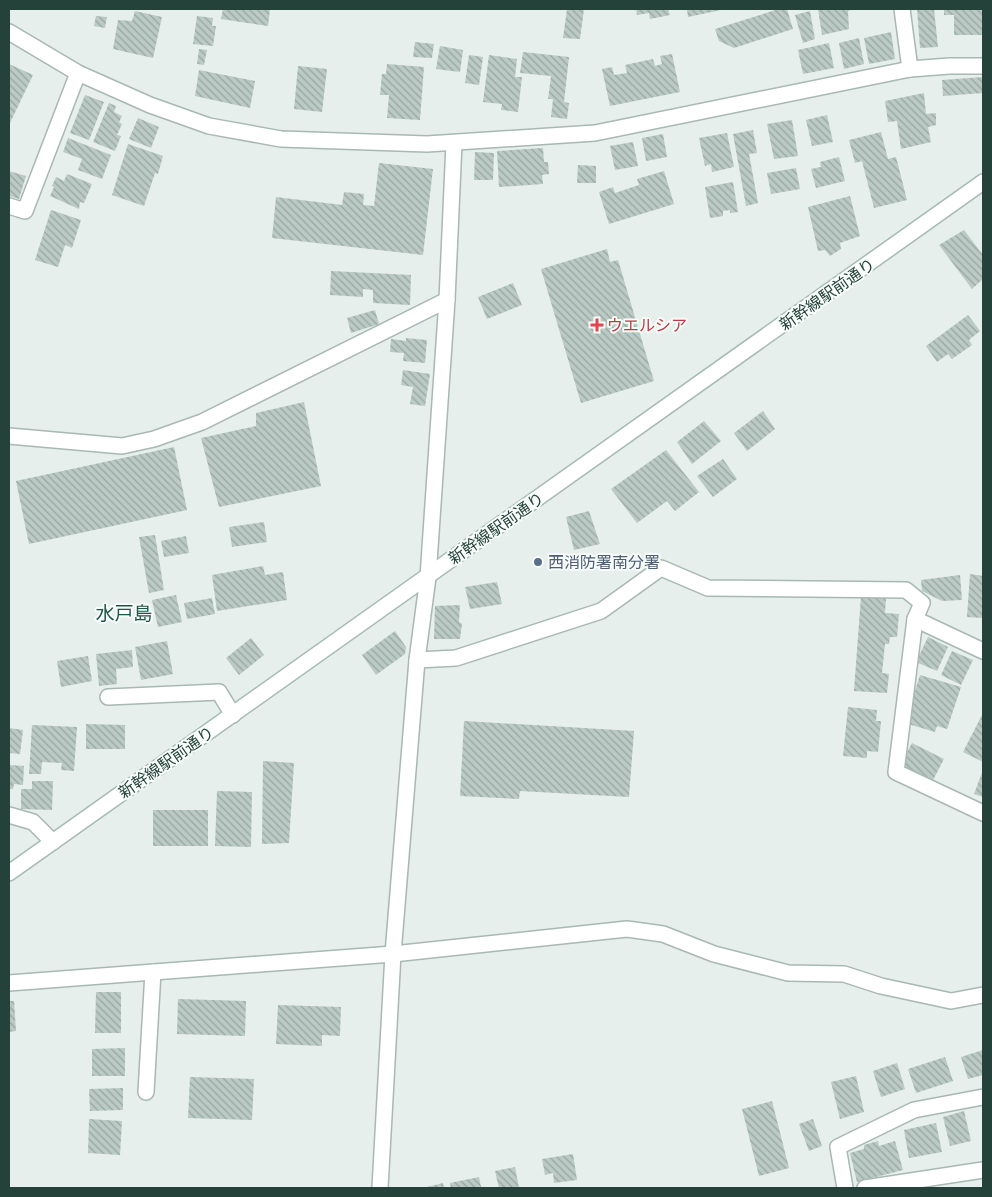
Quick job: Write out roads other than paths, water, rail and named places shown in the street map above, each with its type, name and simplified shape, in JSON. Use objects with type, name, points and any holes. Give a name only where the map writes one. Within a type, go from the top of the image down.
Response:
[{"type":"street","points":[[902,9],[910,70]]},
{"type":"street","points":[[9,32],[78,73],[150,105],[209,126],[281,138],[427,144],[595,133],[910,70],[950,66],[983,66]]},
{"type":"street","points":[[9,206],[25,211],[78,73]]},
{"type":"street","points":[[380,1188],[393,954],[417,660],[428,577],[447,300],[454,143]]},
{"type":"street","name":"新幹線駅前通り","points":[[9,873],[983,182]]},
{"type":"street","points":[[9,436],[122,446],[154,439],[202,422],[447,300]]},
{"type":"street","points":[[417,660],[456,658],[602,611],[661,568],[708,588],[906,590],[922,603],[915,619],[896,772],[983,812]]},
{"type":"street","points":[[915,619],[983,651]]},
{"type":"street","points":[[108,697],[218,692],[233,715]]},
{"type":"street","points":[[9,815],[33,822],[53,842]]},
{"type":"street","points":[[9,983],[393,954],[627,929],[663,934],[714,954],[788,973],[844,974],[881,986],[951,1001],[983,995]]},
{"type":"street","points":[[146,1092],[153,972]]},
{"type":"street","points":[[845,1188],[838,1147],[914,1110],[983,1097]]},
{"type":"street","points":[[865,1188],[983,1170]]},
{"type":"place","name":"ウエルシア","points":[[597,325]]},
{"type":"place","name":"西消防署南分署","points":[[538,562]]},
{"type":"district","name":"水戸島","points":[[124,613]]}]
